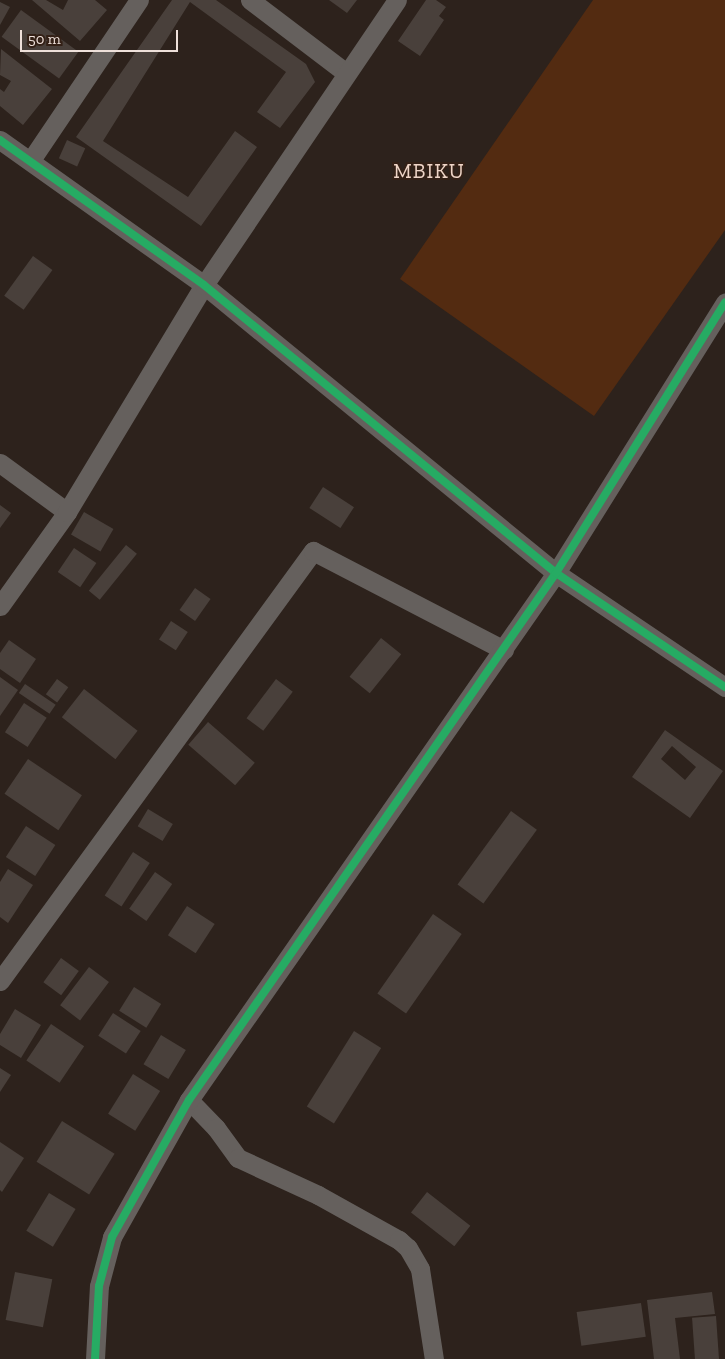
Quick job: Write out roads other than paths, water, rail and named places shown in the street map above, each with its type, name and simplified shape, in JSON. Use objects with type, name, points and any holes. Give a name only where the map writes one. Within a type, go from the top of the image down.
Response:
[{"type":"street","points":[[31,160],[139,0]]},
{"type":"street","points":[[250,0],[346,72]]},
{"type":"street","points":[[0,606],[67,512],[204,285],[346,72],[397,0]]},
{"type":"street","points":[[0,140],[31,160],[204,285],[556,573],[725,687]]},
{"type":"street","points":[[95,1359],[99,1286],[112,1237],[188,1100],[556,573],[725,303]]},
{"type":"street","points":[[0,463],[67,512]]},
{"type":"street","points":[[0,981],[313,551],[504,650]]},
{"type":"street","points":[[188,1100],[216,1128],[238,1158],[318,1195],[399,1240],[408,1248],[420,1269],[434,1359]]},
{"type":"district","name":"MBIKU","points":[[429,171]]}]
